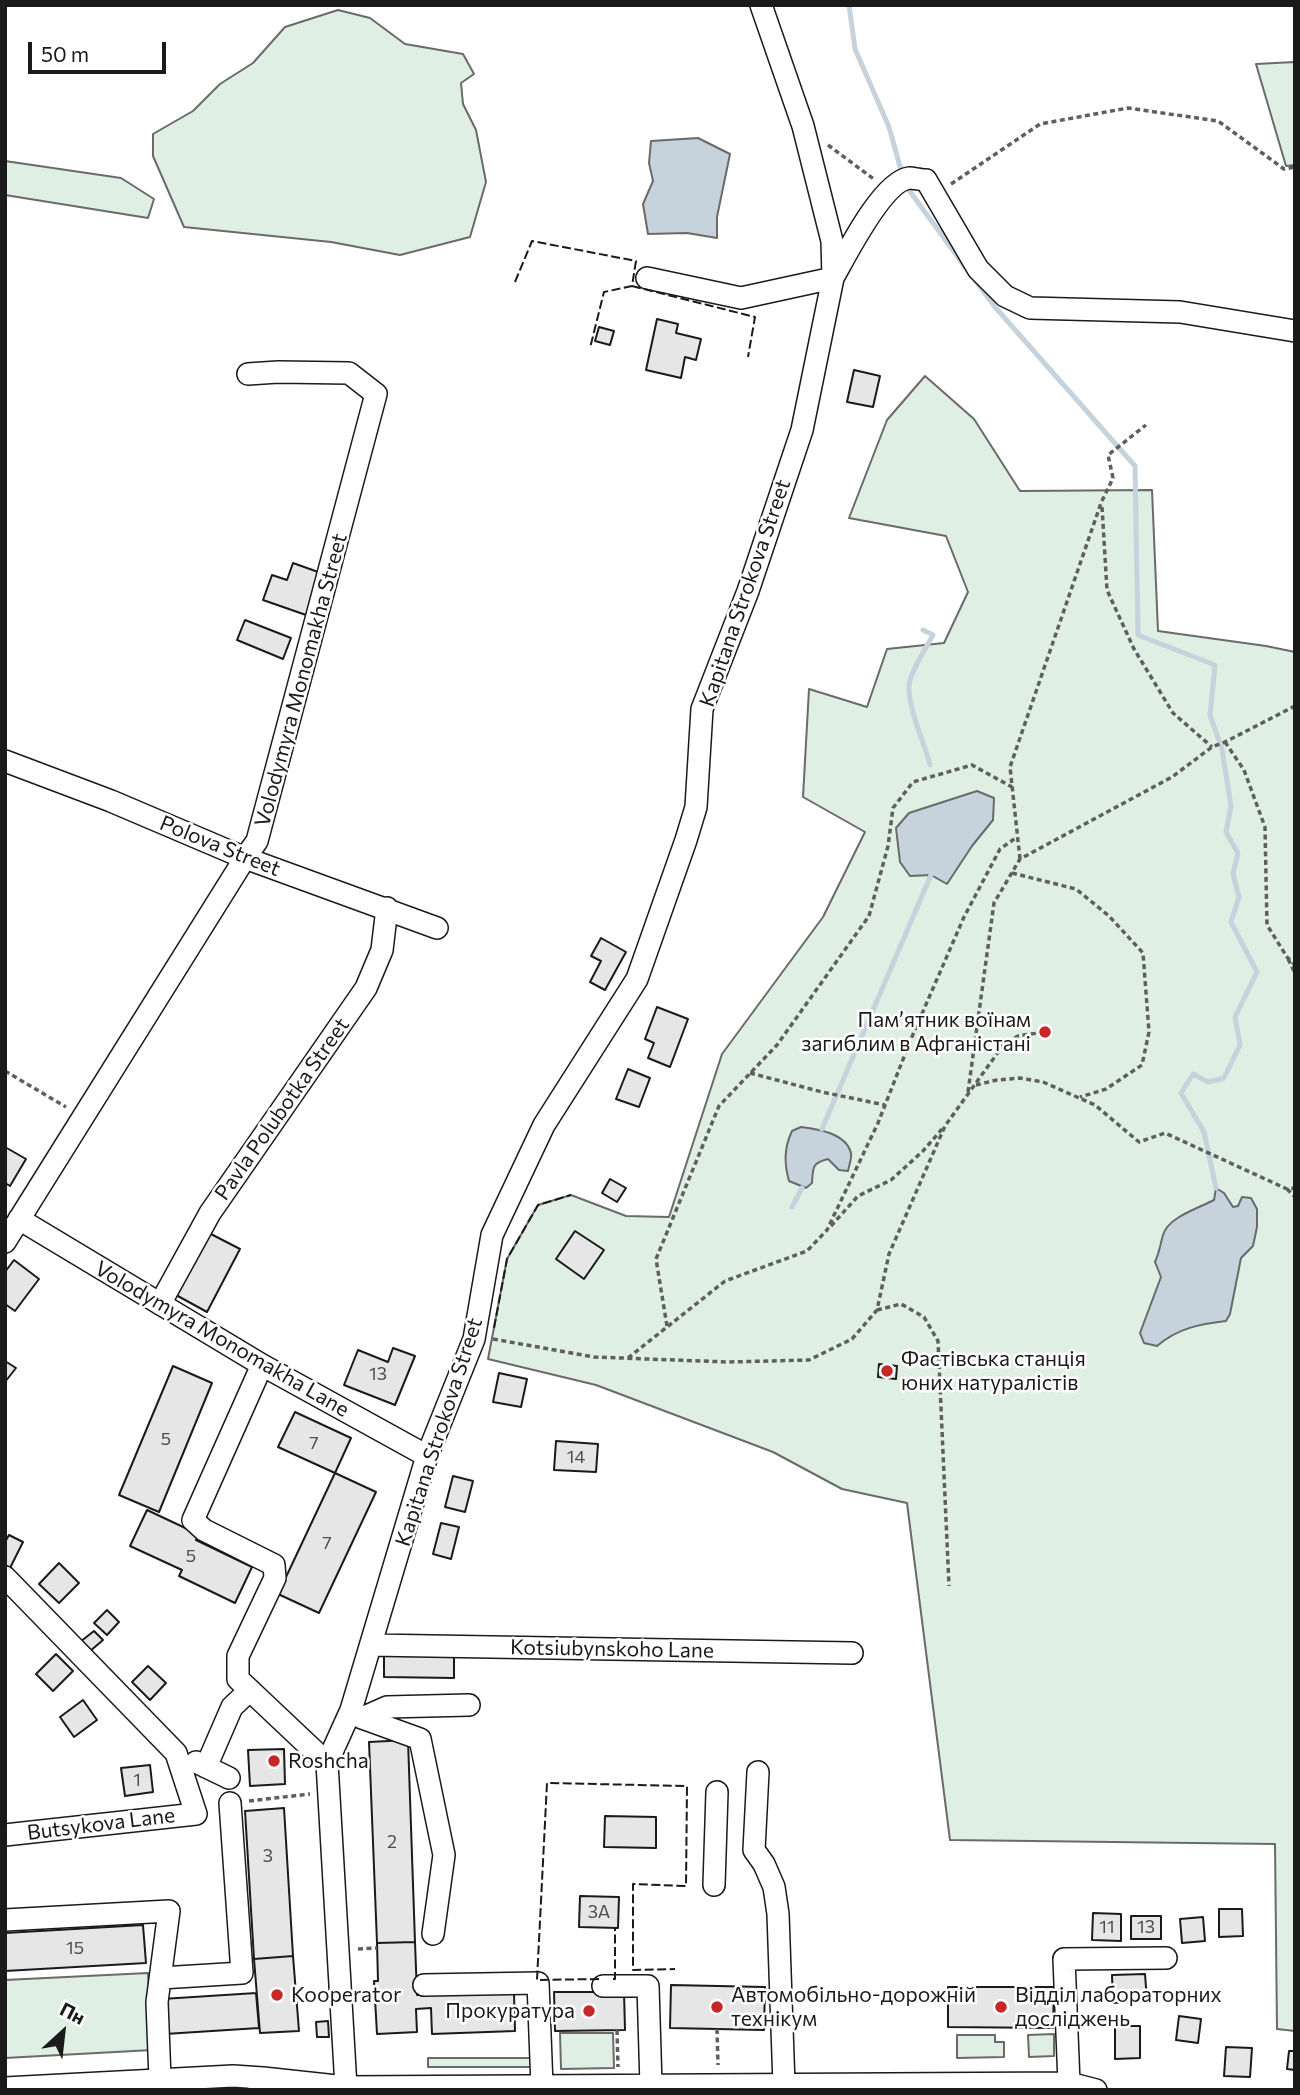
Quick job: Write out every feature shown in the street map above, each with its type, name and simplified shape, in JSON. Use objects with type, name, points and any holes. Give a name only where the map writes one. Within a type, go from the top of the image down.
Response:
[{"type":"street","name":"Kapitana Strokova Street","points":[[345,2088],[327,1763],[356,1714],[371,1645],[427,1457],[474,1339],[492,1235],[544,1125],[637,979],[686,840],[696,807],[702,709],[748,591],[802,430],[833,278],[832,241],[803,126],[761,5]]},
{"type":"street","points":[[647,278],[741,298],[833,278],[887,190],[907,178],[926,180],[978,269],[1005,296],[1030,308],[1180,312],[1295,331]]},
{"type":"street","name":"Volodymyra Monomakha Street","points":[[5,1242],[257,841],[376,394],[349,373],[248,374]]},
{"type":"street","name":"Polova Street","points":[[5,761],[111,801],[245,858],[436,928]]},
{"type":"street","name":"Pavla Polubotka Street","points":[[160,1304],[211,1213],[366,988],[382,950],[387,908]]},
{"type":"street","name":"Volodymyra Monomakha Lane","points":[[19,1219],[262,1365],[427,1457]]},
{"type":"street","points":[[262,1365],[193,1520],[204,1530],[274,1565],[275,1578],[238,1656],[238,1679],[327,1763]]},
{"type":"street","points":[[5,1577],[176,1753],[229,1778]]},
{"type":"street","name":"Kotsiubynskoho Lane","points":[[371,1645],[852,1653]]},
{"type":"street","points":[[206,1767],[232,1707],[250,1690]]},
{"type":"street","points":[[356,1714],[387,1707],[469,1705]]},
{"type":"street","points":[[356,1714],[420,1740],[444,1855],[433,1934]]},
{"type":"street","name":"Butsykova Lane","points":[[5,1835],[196,1814],[176,1753]]},
{"type":"street","points":[[758,1772],[754,1850],[764,1864],[774,1887],[778,1914],[784,2085]]},
{"type":"street","points":[[714,1885],[717,1792]]},
{"type":"street","points":[[161,1978],[242,1973],[230,1803]]},
{"type":"street","points":[[716,1849],[754,1850]]},
{"type":"street","points":[[5,1920],[169,1911],[156,2002],[160,2079]]},
{"type":"street","points":[[1069,2083],[1064,1959],[1166,1958]]},
{"type":"street","points":[[424,1985],[538,1983],[542,2086]]},
{"type":"street","points":[[603,1986],[648,1986],[651,2085]]},
{"type":"street","points":[[5,2088],[233,2076],[287,2090]]},
{"type":"street","points":[[260,2084],[345,2088],[651,2085],[917,2087],[1069,2083],[1096,2090]]},
{"type":"path","points":[[934,195],[1040,124],[1128,108],[1218,121],[1284,169],[1295,167]]},
{"type":"path","points":[[803,126],[887,190]]},
{"type":"path","points":[[1020,859],[1010,767],[1112,478],[1108,454],[1146,425]]},
{"type":"path","points":[[1101,503],[1107,590],[1134,649],[1173,713],[1214,746]]},
{"type":"path","points":[[968,1094],[994,903],[1020,859],[1172,777],[1214,746],[1295,706]]},
{"type":"path","points":[[1225,742],[1244,769],[1265,827],[1267,925],[1295,974]]},
{"type":"path","points":[[667,1326],[656,1259],[719,1106],[777,1045],[869,916],[888,846],[893,808],[913,782],[972,765],[1012,787]]},
{"type":"path","points":[[827,1230],[886,1105],[911,1039],[964,917],[1000,849],[1017,837]]},
{"type":"path","points":[[1012,873],[1076,889],[1109,916],[1143,953],[1149,1031],[1142,1065],[1106,1088],[1078,1098]]},
{"type":"path","points":[[1287,957],[1295,965]]},
{"type":"path","points":[[627,1359],[725,1281],[807,1251],[858,1196],[891,1180],[923,1151],[945,1126],[1004,1044],[1018,1036],[1045,1032]]},
{"type":"path","points":[[5,1071],[83,1117]]},
{"type":"path","points":[[750,1073],[824,1093],[886,1105]]},
{"type":"path","points":[[974,1086],[1020,1078],[1043,1082],[1095,1105],[1139,1142],[1165,1133],[1287,1189],[1295,1197]]},
{"type":"path","points":[[474,1339],[492,1339],[594,1357],[729,1362],[809,1360],[852,1339],[877,1310],[889,1254],[945,1126]]},
{"type":"path","points":[[1287,1189],[1295,1188]]},
{"type":"path","points":[[877,1310],[901,1304],[924,1317],[938,1341],[949,1586]]},
{"type":"path","points":[[230,1803],[329,1792]]},
{"type":"path","points":[[358,1949],[377,1948]]},
{"type":"path","points":[[717,2029],[718,2072]]},
{"type":"path","points":[[617,2031],[618,2073]]},
{"type":"green space","points":[[338,10],[370,18],[405,44],[463,54],[474,74],[461,83],[463,104],[476,130],[486,182],[470,237],[400,255],[331,242],[184,227],[153,156],[153,134],[193,111],[220,84],[253,63],[285,27]]},
{"type":"green space","points":[[1295,62],[1295,165],[1286,166],[1256,64]]},
{"type":"green space","points":[[5,161],[121,178],[154,199],[148,218],[5,195]]},
{"type":"green space","points":[[925,376],[974,419],[1020,491],[1152,490],[1158,631],[1295,652],[1295,2031],[1277,2029],[1275,1844],[950,1840],[907,1503],[842,1489],[773,1452],[596,1385],[488,1359],[507,1259],[538,1205],[571,1195],[626,1216],[669,1217],[722,1054],[823,917],[865,832],[803,797],[809,689],[867,707],[887,649],[944,643],[968,592],[946,536],[849,518],[887,420]]},
{"type":"green space","points":[[148,1973],[152,2050],[5,2058],[5,1980]]},
{"type":"green space","points":[[560,2033],[613,2033],[614,2068],[561,2069]]},
{"type":"green space","points":[[1054,2034],[1054,2056],[1029,2057],[1028,2035]]},
{"type":"green space","points":[[957,2035],[995,2035],[995,2042],[1004,2042],[1004,2057],[957,2058]]},
{"type":"green space","points":[[428,2058],[530,2058],[531,2067],[428,2067]]},
{"type":"shaded area","points":[[698,138],[730,154],[717,217],[717,238],[687,233],[648,234],[643,204],[653,181],[649,163],[651,141]]},
{"type":"shaded area","points":[[977,791],[994,798],[993,820],[947,884],[931,875],[910,876],[900,862],[896,828],[909,813]]},
{"type":"shaded area","points":[[801,1127],[830,1133],[843,1141],[851,1153],[848,1171],[839,1170],[828,1159],[816,1164],[812,1183],[806,1188],[789,1181],[787,1143],[792,1131]]},
{"type":"shaded area","points":[[1216,1188],[1224,1193],[1233,1207],[1238,1206],[1242,1197],[1251,1198],[1257,1209],[1253,1246],[1241,1258],[1230,1314],[1226,1321],[1190,1328],[1157,1346],[1144,1343],[1140,1333],[1161,1277],[1155,1262],[1163,1235],[1177,1218],[1214,1200]]},
{"type":"building","points":[[657,319],[678,324],[676,333],[701,339],[696,360],[685,357],[681,378],[646,370]]},
{"type":"building","points":[[599,327],[614,331],[610,345],[595,341]]},
{"type":"building","points":[[854,370],[880,376],[873,407],[847,402]]},
{"type":"building","points":[[293,563],[321,573],[306,615],[263,600],[272,575],[287,580]]},
{"type":"building","points":[[245,620],[291,638],[283,659],[237,640]]},
{"type":"building","points":[[601,938],[626,952],[605,990],[590,982],[601,961],[591,956]]},
{"type":"building","points":[[657,1007],[688,1019],[670,1067],[648,1058],[654,1043],[645,1039]]},
{"type":"building","points":[[628,1069],[650,1078],[639,1107],[616,1099]]},
{"type":"building","points":[[5,1147],[26,1159],[10,1186],[5,1183]]},
{"type":"building","points":[[610,1179],[626,1188],[617,1202],[602,1193]]},
{"type":"building","points":[[575,1231],[604,1250],[584,1279],[556,1259]]},
{"type":"building","points":[[209,1233],[240,1249],[207,1312],[176,1295]]},
{"type":"building","points":[[14,1260],[39,1279],[15,1311],[5,1304],[5,1272]]},
{"type":"building","points":[[393,1348],[415,1356],[395,1405],[344,1385],[358,1350],[388,1362]]},
{"type":"building","points":[[5,1361],[16,1368],[5,1382]]},
{"type":"building","name":"Фастівська станція юних натуралістів","points":[[879,1364],[897,1366],[896,1379],[878,1377]]},
{"type":"building","points":[[173,1366],[212,1383],[159,1512],[119,1495]]},
{"type":"building","points":[[499,1373],[527,1379],[521,1407],[493,1402]]},
{"type":"building","points":[[295,1412],[351,1438],[335,1473],[278,1447]]},
{"type":"building","points":[[556,1441],[598,1444],[596,1472],[554,1470]]},
{"type":"building","points":[[335,1473],[376,1492],[319,1613],[278,1594]]},
{"type":"building","points":[[453,1476],[473,1481],[465,1512],[445,1507]]},
{"type":"building","points":[[147,1510],[198,1534],[196,1540],[252,1567],[235,1603],[179,1576],[182,1570],[130,1546]]},
{"type":"building","points":[[441,1523],[459,1527],[451,1559],[433,1554]]},
{"type":"building","points":[[9,1535],[23,1542],[10,1568],[5,1565],[5,1542]]},
{"type":"building","points":[[59,1563],[79,1583],[59,1603],[39,1584]]},
{"type":"building","points":[[107,1610],[119,1622],[107,1635],[94,1623]]},
{"type":"building","points":[[94,1631],[103,1640],[89,1652],[80,1642]]},
{"type":"building","points":[[384,1651],[454,1652],[454,1678],[384,1677]]},
{"type":"building","points":[[56,1654],[73,1671],[53,1691],[36,1674]]},
{"type":"building","points":[[148,1666],[166,1683],[150,1700],[132,1682]]},
{"type":"building","points":[[83,1700],[97,1720],[74,1737],[60,1717]]},
{"type":"building","points":[[408,1740],[415,1942],[377,1943],[369,1742]]},
{"type":"building","points":[[284,1749],[285,1784],[250,1786],[248,1750]]},
{"type":"building","points":[[150,1765],[153,1792],[125,1796],[121,1768]]},
{"type":"building","points":[[284,1808],[293,1956],[254,1959],[245,1811]]},
{"type":"building","points":[[605,1816],[656,1817],[656,1848],[604,1847]]},
{"type":"building","points":[[580,1896],[619,1897],[618,1928],[579,1927]]},
{"type":"building","points":[[1219,1909],[1242,1909],[1243,1936],[1219,1937]]},
{"type":"building","points":[[1093,1913],[1121,1914],[1121,1941],[1092,1940]]},
{"type":"building","points":[[1131,1916],[1161,1916],[1161,1939],[1131,1939]]},
{"type":"building","points":[[1203,1917],[1205,1941],[1182,1943],[1180,1919]]},
{"type":"building","points":[[143,1925],[146,1963],[5,1971],[5,1933]]},
{"type":"building","points":[[415,1942],[417,1995],[514,1992],[515,2031],[432,2034],[431,2008],[416,2009],[417,2032],[377,2034],[374,1981],[378,1981],[377,1943]]},
{"type":"building","name":"Kooperator","points":[[293,1956],[299,2031],[260,2033],[254,1959]]},
{"type":"building","points":[[1145,1974],[1147,2001],[1113,2003],[1112,1975]]},
{"type":"building","name":"Автомобільно-дорожній технікум","points":[[671,1985],[765,1987],[764,2030],[670,2028]]},
{"type":"building","name":"Відділ лабораторних досліджень","points":[[948,1987],[1054,1987],[1053,2028],[948,2027]]},
{"type":"building","name":"Прокуратура","points":[[554,1992],[624,1992],[625,2030],[555,2031]]},
{"type":"building","points":[[256,1993],[259,2028],[165,2034],[162,1999]]},
{"type":"building","points":[[1179,2016],[1201,2019],[1198,2043],[1176,2040]]},
{"type":"building","points":[[328,2021],[329,2037],[317,2037],[316,2022]]},
{"type":"building","points":[[1115,2026],[1140,2026],[1140,2058],[1115,2059]]},
{"type":"building","points":[[1226,2047],[1252,2048],[1250,2077],[1224,2076]]},
{"type":"building","points":[[1289,2051],[1295,2051],[1295,2070],[1287,2069]]},
{"type":"waterway","points":[[849,5],[855,49],[889,127],[902,174]]},
{"type":"waterway","points":[[906,186],[965,267]]},
{"type":"waterway","points":[[975,280],[995,307],[1135,466],[1138,635],[1215,665],[1210,715],[1222,749],[1231,806],[1226,832],[1238,853],[1233,874],[1239,897],[1231,922],[1257,972],[1235,1017],[1240,1045],[1224,1078],[1208,1082],[1193,1074],[1181,1093],[1204,1132],[1216,1188]]},
{"type":"waterway","points":[[923,630],[933,635],[914,669],[909,689],[912,710],[930,765]]},
{"type":"waterway","points":[[822,1129],[931,875]]},
{"type":"waterway","points":[[792,1207],[802,1188]]},
{"type":"fence","points":[[515,282],[532,241],[636,261],[632,286],[604,292],[590,348]]},
{"type":"fence","points":[[632,286],[755,317],[748,357]]},
{"type":"fence","points":[[494,1328],[507,1259],[538,1205],[571,1195]]},
{"type":"fence","points":[[599,1979],[537,1980],[547,1783],[687,1786],[686,1886],[633,1884],[633,1970],[675,1969]]},
{"type":"fence","points":[[613,1979],[615,1928]]},
{"type":"place","name":"Пам’ятник воїнам загиблим в Афганістані","points":[[1045,1032]]},
{"type":"place","name":"Фастівська станція юних натуралістів","points":[[887,1371]]},
{"type":"place","name":"Roshcha","points":[[274,1761]]},
{"type":"place","name":"Kooperator","points":[[277,1995]]},
{"type":"place","name":"Автомобільно-дорожній технікум","points":[[717,2007]]},
{"type":"place","name":"Відділ лабораторних досліджень","points":[[1001,2007]]},
{"type":"place","name":"Прокуратура","points":[[589,2011]]}]
